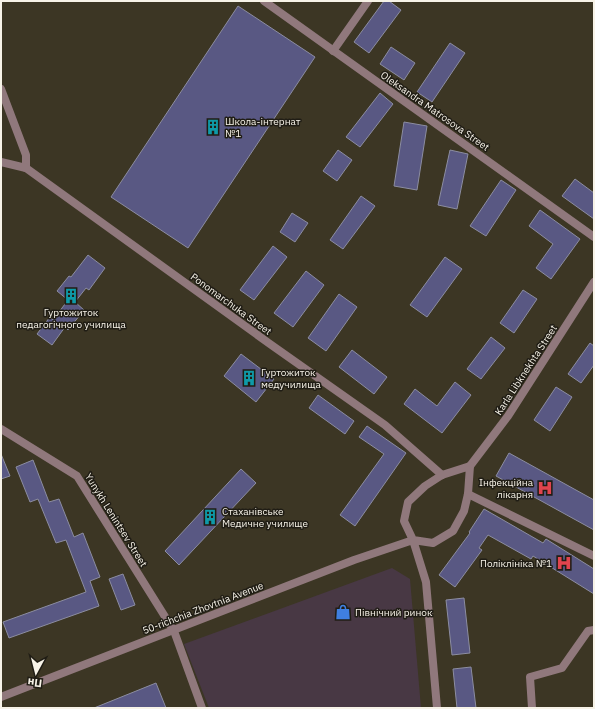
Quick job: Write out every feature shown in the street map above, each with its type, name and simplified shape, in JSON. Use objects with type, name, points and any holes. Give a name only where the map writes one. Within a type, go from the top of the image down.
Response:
[{"type":"street","name":"Oleksandra Matrosova Street","points":[[264,1],[594,237]]},
{"type":"street","points":[[333,51],[368,1]]},
{"type":"street","points":[[1,89],[26,155],[26,168]]},
{"type":"street","name":"Ponomarchuka Street","points":[[1,162],[26,168],[270,344],[386,425],[442,475]]},
{"type":"street","name":"Karla Libknekhta Street","points":[[470,466],[508,416],[594,282]]},
{"type":"street","name":"Yunykh Lenintsev Street","points":[[1,429],[77,476],[174,631],[202,708]]},
{"type":"street","points":[[413,540],[433,543],[453,531],[464,511],[468,494],[470,466],[442,475],[424,486],[408,502],[404,521],[413,540],[426,582],[438,708]]},
{"type":"street","points":[[468,494],[594,556]]},
{"type":"street","name":"50-richchia Zhovtnia Avenue","points":[[1,697],[354,560],[413,540]]},
{"type":"street","points":[[532,708],[530,677],[562,668],[588,631],[594,630]]},
{"type":"shaded area","name":"Північний ринок","points":[[392,568],[410,579],[421,708],[209,708],[184,644]]},
{"type":"building","points":[[384,1],[389,1],[401,10],[369,53],[354,42]]},
{"type":"building","name":"Школа-інтернат №1","points":[[238,6],[315,57],[188,248],[111,197]]},
{"type":"building","points":[[450,43],[465,53],[432,102],[417,92]]},
{"type":"building","points":[[391,47],[415,63],[404,80],[380,64]]},
{"type":"building","points":[[380,93],[393,104],[360,147],[346,137]]},
{"type":"building","points":[[404,122],[427,126],[417,190],[394,186]]},
{"type":"building","points":[[338,150],[352,160],[337,181],[323,171]]},
{"type":"building","points":[[450,150],[468,154],[457,209],[438,205]]},
{"type":"building","points":[[575,179],[594,193],[594,219],[562,196]]},
{"type":"building","points":[[501,180],[516,190],[486,236],[470,226]]},
{"type":"building","points":[[361,196],[375,206],[343,249],[330,240]]},
{"type":"building","points":[[540,210],[580,239],[551,279],[536,268],[553,244],[529,226]]},
{"type":"building","points":[[292,213],[308,223],[295,242],[280,232]]},
{"type":"building","points":[[273,246],[287,257],[254,300],[240,290]]},
{"type":"building","name":"Гуртожиток педагогічного училища","points":[[88,255],[105,268],[89,290],[86,288],[75,302],[84,310],[68,330],[65,327],[52,345],[37,334],[50,317],[53,320],[68,300],[57,291],[69,276],[71,277]]},
{"type":"building","points":[[445,257],[462,269],[427,317],[410,305]]},
{"type":"building","points":[[306,271],[324,285],[293,327],[274,313]]},
{"type":"building","points":[[523,290],[537,299],[514,333],[500,323]]},
{"type":"building","points":[[339,294],[357,307],[326,351],[308,338]]},
{"type":"building","points":[[491,337],[505,348],[481,379],[467,369]]},
{"type":"building","points":[[590,343],[594,346],[594,365],[581,383],[568,374]]},
{"type":"building","points":[[352,350],[387,377],[374,394],[339,367]]},
{"type":"building","name":"Гуртожиток медучилища","points":[[241,354],[274,379],[256,402],[224,376]]},
{"type":"building","points":[[455,382],[471,395],[442,433],[404,404],[415,389],[437,406]]},
{"type":"building","points":[[556,387],[572,397],[550,431],[534,420]]},
{"type":"building","points":[[318,395],[354,421],[345,434],[309,408]]},
{"type":"building","points":[[367,426],[406,453],[355,526],[340,515],[384,454],[359,437]]},
{"type":"building","name":"Інфекційна лікарня","points":[[509,453],[594,500],[594,530],[496,476]]},
{"type":"building","points":[[1,454],[10,476],[1,479]]},
{"type":"building","points":[[33,460],[49,502],[59,499],[74,537],[83,533],[100,577],[90,581],[99,606],[9,638],[3,622],[86,592],[66,540],[56,543],[38,499],[30,502],[16,467]]},
{"type":"building","name":"Стаханівське Медичне училище","points":[[241,469],[256,483],[179,565],[165,551]]},
{"type":"building","points":[[484,509],[543,543],[546,539],[594,569],[594,594],[533,556],[531,559],[488,535],[479,548],[482,550],[455,587],[439,575],[470,533],[469,532]]},
{"type":"building","points":[[123,574],[135,605],[121,610],[109,579]]},
{"type":"building","points":[[464,598],[470,653],[452,655],[446,600]]},
{"type":"building","points":[[471,667],[476,708],[457,708],[453,669]]},
{"type":"building","points":[[156,683],[166,708],[94,708]]},
{"type":"place","name":"Школа-інтернат №1","points":[[213,127]]},
{"type":"place","name":"Гуртожиток педагогічного училища","points":[[71,296]]},
{"type":"place","name":"Гуртожиток медучилища","points":[[249,378]]},
{"type":"place","name":"Інфекційна лікарня","points":[[545,488]]},
{"type":"place","name":"Стаханівське Медичне училище","points":[[210,517]]},
{"type":"place","name":"Поліклініка №1","points":[[564,563]]},
{"type":"place","name":"Північний ринок","points":[[343,612]]}]
